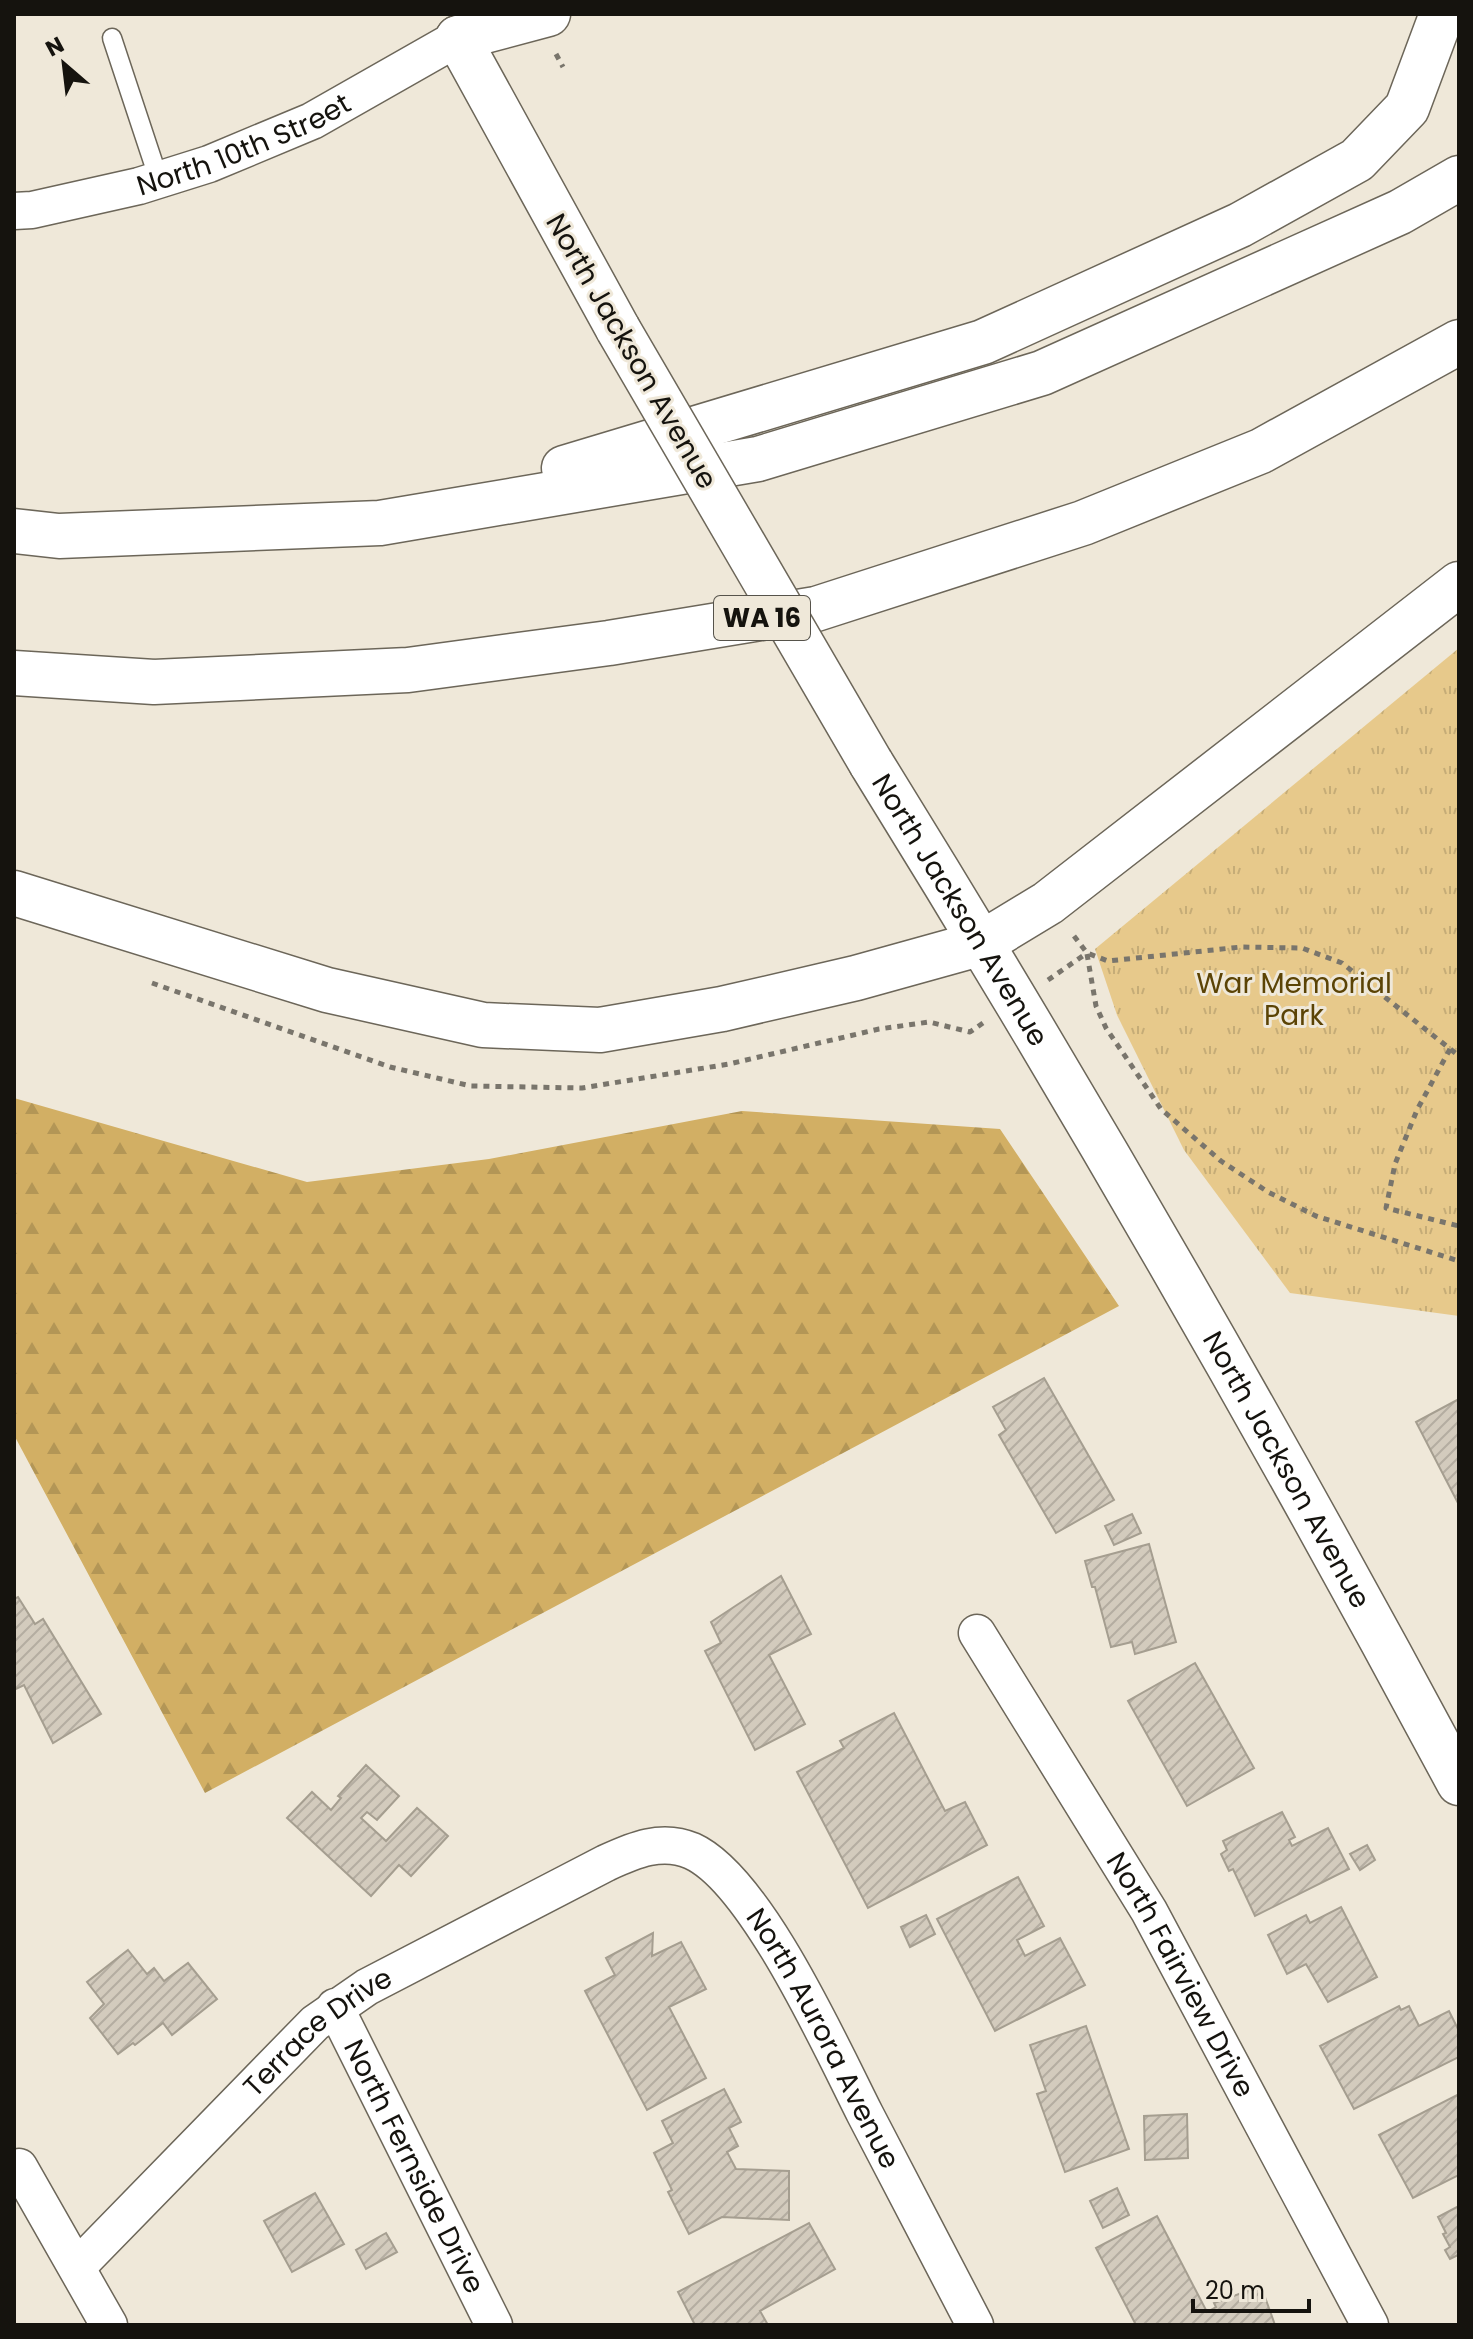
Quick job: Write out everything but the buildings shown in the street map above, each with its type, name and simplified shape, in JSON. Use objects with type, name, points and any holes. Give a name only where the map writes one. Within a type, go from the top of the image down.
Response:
[{"type":"main road","points":[[470,26],[548,14]]},
{"type":"main road","points":[[380,523],[983,342],[1240,225],[1357,160],[1407,108],[1442,14]]},
{"type":"main road","name":"North Jackson Avenue","points":[[470,26],[590,278],[871,763],[982,943],[1190,1296],[1459,1783]]},
{"type":"main road","points":[[14,531],[59,536],[380,523],[758,459],[1042,373],[1400,212],[1459,178]]},
{"type":"main road","name":"WA 16","points":[[14,673],[154,682],[408,670],[609,643],[816,609],[1083,523],[1261,451],[1459,342]]},
{"type":"main road","points":[[14,893],[327,990],[483,1025],[600,1030],[722,1009],[856,978],[982,943],[1048,903],[1459,584]]},
{"type":"street","name":"North 10th Street","points":[[14,211],[32,210],[159,180],[209,164],[312,121],[470,26]]},
{"type":"street","name":"North Fairview Drive","points":[[977,1633],[1149,1911],[1370,2325]]},
{"type":"street","name":"North Aurora Avenue","points":[[606,1863],[635,1849],[667,1844],[694,1852],[721,1872],[747,1900],[811,2009],[975,2325]]},
{"type":"street","name":"Terrace Drive","points":[[78,2266],[290,2048],[335,2007],[367,1987],[606,1863]]},
{"type":"street","name":"North Fernside Drive","points":[[335,2007],[494,2325]]},
{"type":"street","points":[[19,2167],[109,2325]]},
{"type":"lane","points":[[112,38],[159,180]]},
{"type":"path","points":[[1459,1056],[1342,963],[1302,948],[1241,947],[1108,961],[1087,953],[1096,1006],[1106,1028],[1161,1109],[1221,1161],[1268,1192],[1316,1216],[1459,1261]]},
{"type":"path","points":[[1450,1049],[1417,1110],[1395,1164],[1386,1208],[1459,1226]]},
{"type":"green space","name":"War Memorial Park","points":[[1459,648],[1459,1316],[1290,1293],[1184,1150],[1117,1015],[1095,949]]},
{"type":"green space","points":[[14,1098],[307,1182],[489,1159],[742,1111],[1000,1129],[1119,1306],[205,1793],[14,1435]]}]
